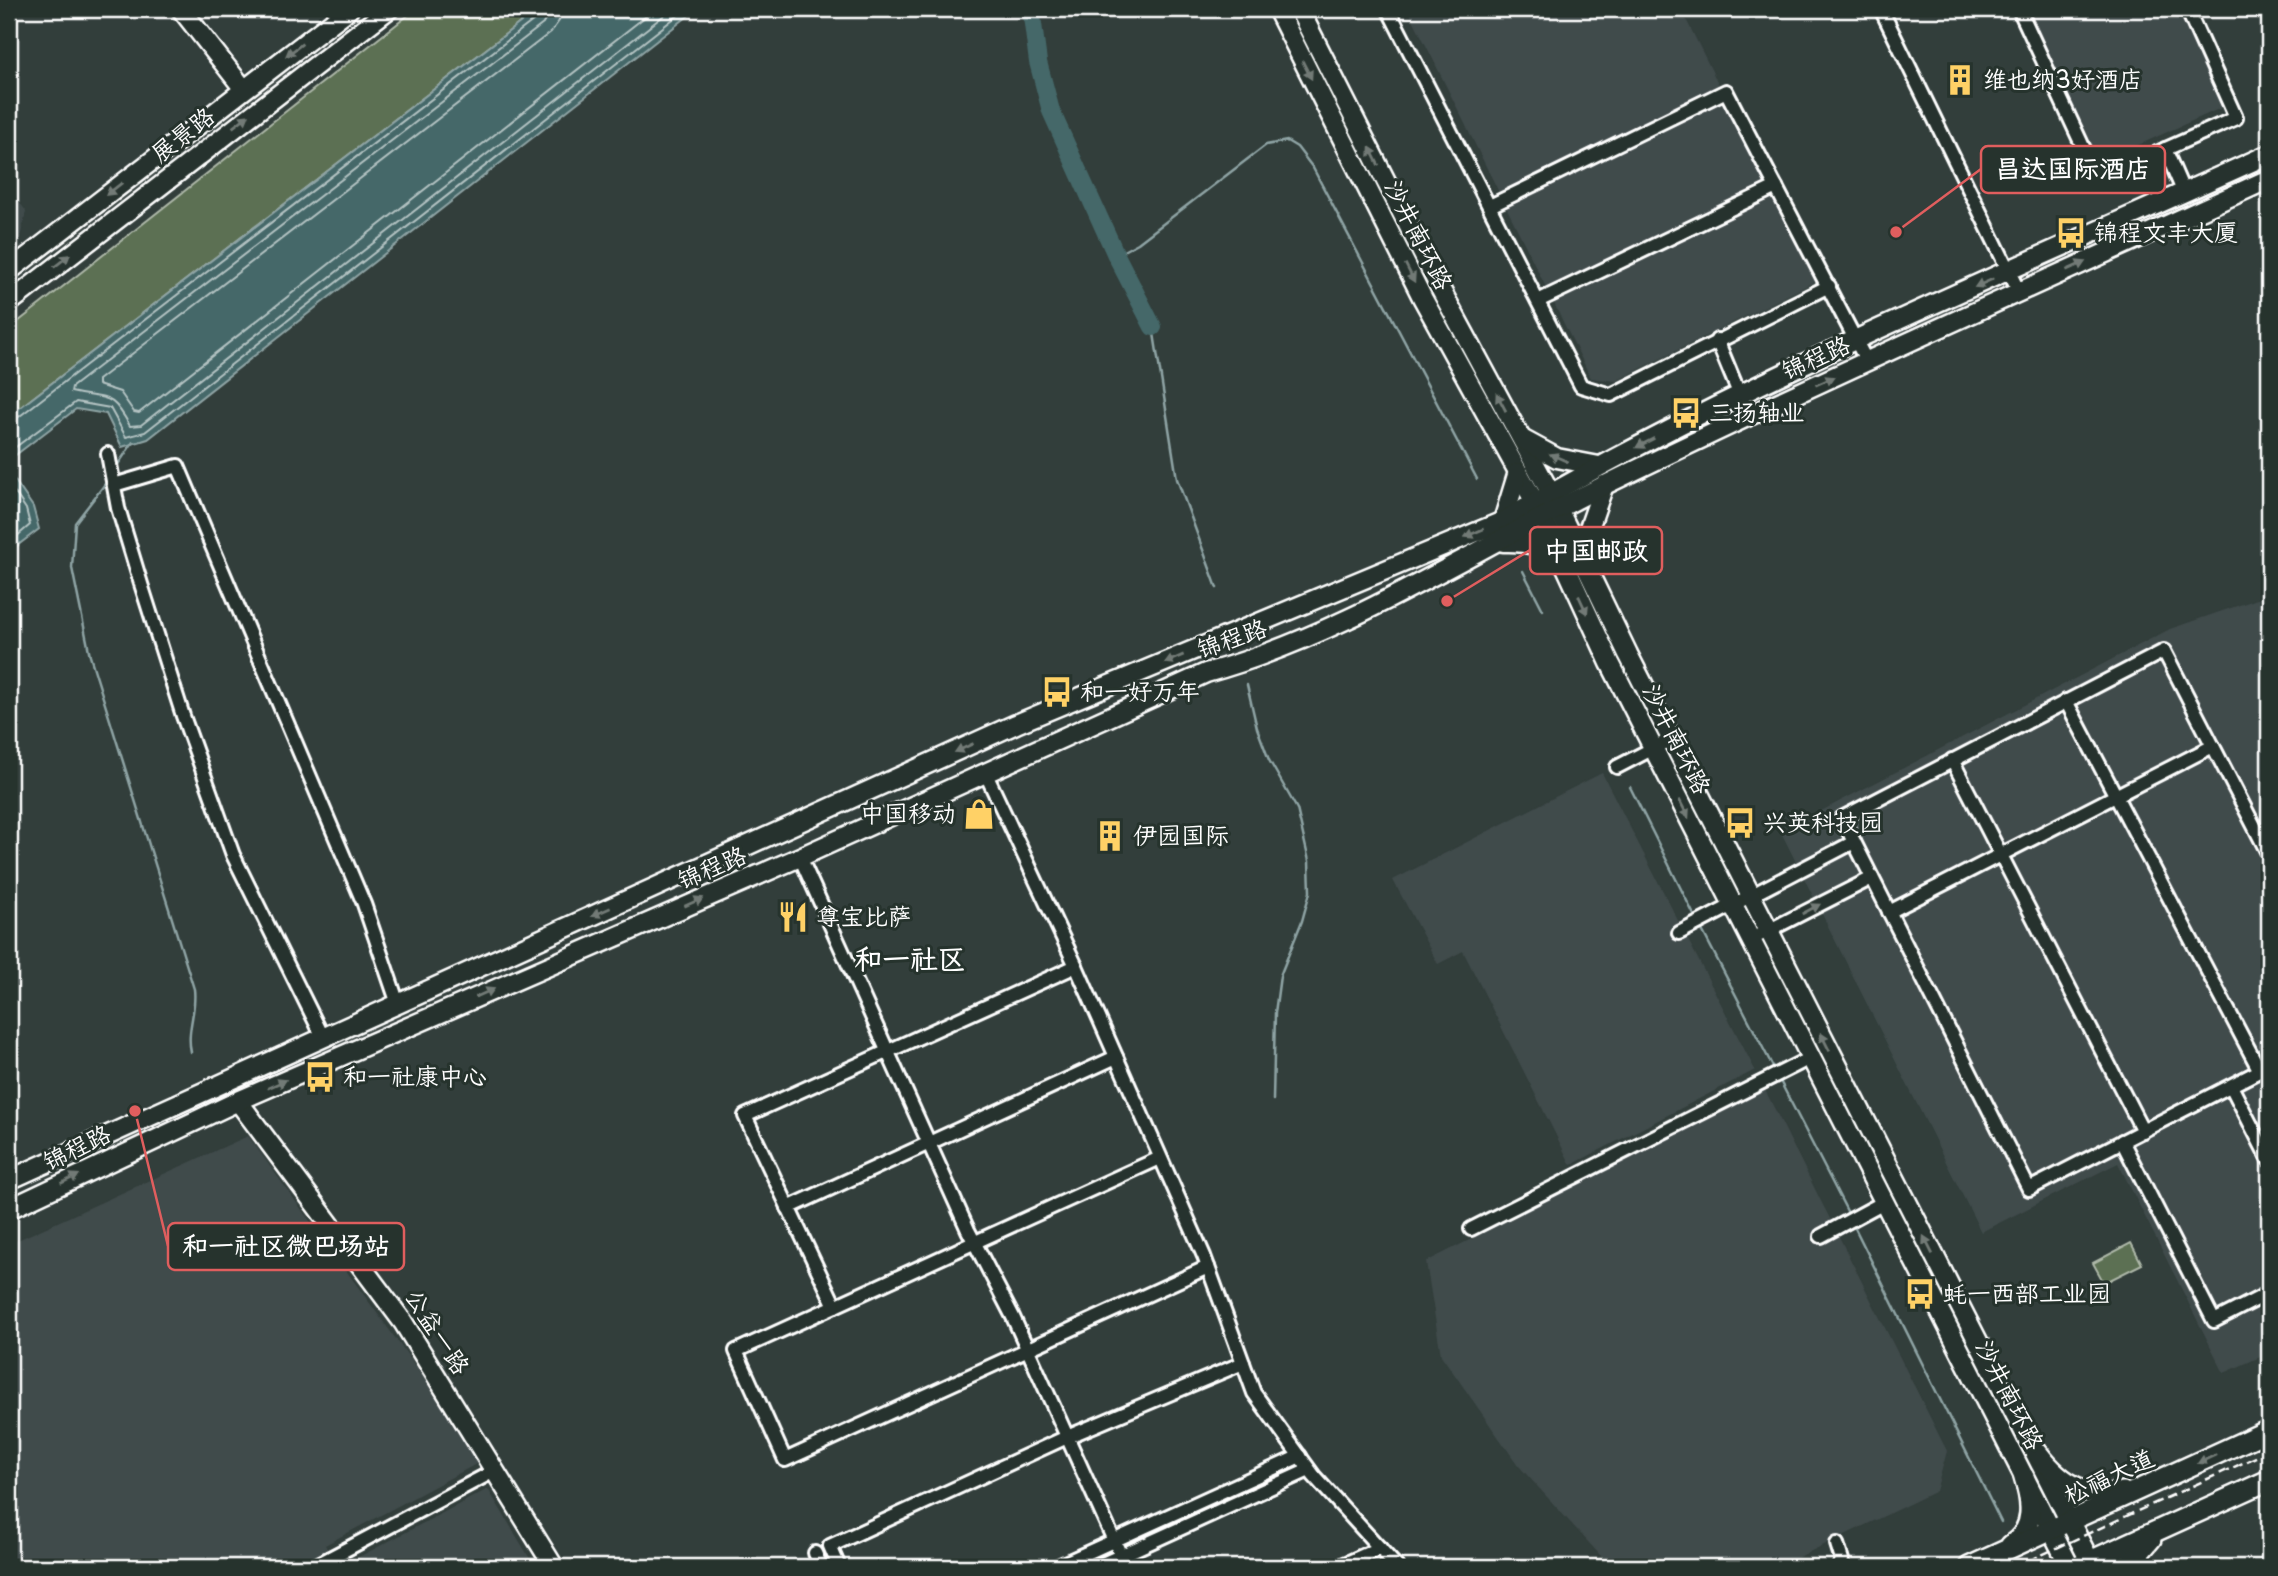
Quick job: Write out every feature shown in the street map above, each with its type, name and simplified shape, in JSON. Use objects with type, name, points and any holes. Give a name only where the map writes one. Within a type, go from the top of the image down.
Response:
[{"type":"main road","points":[[181,9],[243,88]]},
{"type":"main road","name":"展景路","points":[[9,271],[243,88],[349,9]]},
{"type":"main road","name":"展景路","points":[[9,303],[389,9]]},
{"type":"main road","name":"沙井南环路","points":[[1299,9],[1441,290],[1522,439],[1564,564],[1653,748],[2070,1567]]},
{"type":"main road","name":"沙井南环路","points":[[1282,10],[1423,299],[1518,472],[1546,505],[1585,565],[1750,895],[2071,1521],[2087,1565]]},
{"type":"main road","name":"锦程路","points":[[9,1209],[238,1101],[792,861],[1206,673],[1260,658],[1379,604],[1500,542],[1599,467],[1740,394],[2269,154]]},
{"type":"main road","name":"锦程路","points":[[9,1180],[1016,724],[1503,521],[1604,485],[1748,415],[2269,179]]},
{"type":"main road","points":[[1522,439],[1576,465],[1599,467]]},
{"type":"main road","points":[[1503,521],[1518,472]]},
{"type":"main road","points":[[1585,565],[1588,531],[1604,485]]},
{"type":"main road","points":[[1500,542],[1527,541],[1541,547],[1564,564]]},
{"type":"main road","points":[[770,836],[792,861]]},
{"type":"main road","name":"公益一路","points":[[238,1101],[404,1322],[554,1567]]},
{"type":"main road","name":"松福大道","points":[[1969,1567],[2269,1430]]},
{"type":"main road","points":[[2028,1438],[2053,1472],[2081,1490],[2101,1495],[2144,1488]]},
{"type":"main road","points":[[1998,1554],[2016,1542],[2028,1524],[2031,1498],[2024,1477]]},
{"type":"main road","points":[[2087,1565],[2269,1480]]},
{"type":"main road","points":[[2127,1567],[2142,1547],[2160,1530]]},
{"type":"street","points":[[1388,9],[1581,386],[1611,395],[1829,286]]},
{"type":"street","points":[[1881,9],[2019,292]]},
{"type":"street","points":[[2019,9],[2098,179],[2236,118],[2187,9]]},
{"type":"street","points":[[1490,206],[1726,91],[1867,362]]},
{"type":"street","points":[[2165,149],[2184,193]]},
{"type":"street","points":[[1538,302],[1776,187]]},
{"type":"street","points":[[1717,341],[1748,415]]},
{"type":"street","points":[[108,454],[118,508],[183,716],[233,855],[323,1038]]},
{"type":"street","points":[[114,485],[178,466],[364,904],[380,958],[398,1004]]},
{"type":"street","points":[[2066,701],[2264,1068],[2029,1189],[1842,818],[1952,760],[2066,701],[2164,651],[2269,856]]},
{"type":"street","points":[[1617,767],[1671,739]]},
{"type":"street","points":[[1889,912],[2213,746]]},
{"type":"street","points":[[1952,760],[2143,1131]]},
{"type":"street","points":[[985,772],[1076,966],[1208,1267],[1254,1393],[1310,1469],[1397,1567]]},
{"type":"street","points":[[1679,933],[1854,842]]},
{"type":"street","points":[[792,861],[887,1052],[974,1243],[1027,1348],[1124,1562]]},
{"type":"street","points":[[1750,940],[1872,878]]},
{"type":"street","points":[[835,1307],[745,1116],[1076,966]]},
{"type":"street","points":[[789,1208],[1116,1057]]},
{"type":"street","points":[[1472,1229],[1810,1058]]},
{"type":"street","points":[[2231,1086],[2269,1160]]},
{"type":"street","points":[[2122,1141],[2214,1321],[2269,1293]]},
{"type":"street","points":[[1160,1158],[736,1351],[785,1461],[1208,1267]]},
{"type":"street","points":[[1821,1236],[1884,1202]]},
{"type":"street","points":[[839,1567],[830,1546],[1067,1437],[1243,1363]]},
{"type":"street","points":[[1056,1567],[1300,1456]]},
{"type":"street","points":[[1096,1567],[1124,1562],[1310,1469]]},
{"type":"street","points":[[313,1567],[496,1470]]},
{"type":"street","points":[[1837,1544],[1842,1560],[1839,1567]]},
{"type":"street","points":[[1338,1567],[1380,1548]]},
{"type":"street","points":[[815,1553],[821,1567]]},
{"type":"shaded area","points":[[1408,9],[1681,9],[1816,281],[1616,381],[1591,378]]},
{"type":"shaded area","points":[[2028,9],[2179,9],[2223,107],[2098,163]]},
{"type":"shaded area","points":[[9,189],[26,211],[20,239],[9,248]]},
{"type":"shaded area","points":[[2269,595],[2269,1353],[2224,1373],[2118,1163],[1981,1232],[1781,832],[2170,629]]},
{"type":"shaded area","points":[[1602,773],[1755,1070],[1571,1165],[1463,951],[1438,964],[1393,880]]},
{"type":"shaded area","points":[[1765,1090],[1947,1451],[1936,1491],[1778,1567],[1611,1567],[1518,1465],[1441,1355],[1426,1262]]},
{"type":"shaded area","points":[[248,1136],[433,1390],[478,1463],[325,1545],[337,1567],[9,1567],[9,1244]]},
{"type":"shaded area","points":[[488,1489],[535,1567],[340,1567]]},
{"type":"green space","points":[[416,9],[538,9],[9,416],[9,329]]},
{"type":"green space","points":[[2131,1243],[2142,1264],[2104,1283],[2093,1263]]},
{"type":"water","points":[[538,9],[697,9],[148,439],[122,447],[106,414],[76,409],[9,460],[9,416]]},
{"type":"water","points":[[9,472],[33,507],[39,529],[9,552]]},
{"type":"waterway","points":[[1031,9],[1038,62],[1051,111],[1116,255],[1153,327]]},
{"type":"waterway","points":[[1116,255],[1138,243],[1266,145],[1287,141],[1297,147],[1313,168],[1477,479]]},
{"type":"waterway","points":[[1153,327],[1177,479],[1217,588]]},
{"type":"waterway","points":[[115,469],[133,442]]},
{"type":"waterway","points":[[108,480],[75,523],[72,568],[90,656],[194,989],[191,1052]]},
{"type":"waterway","points":[[1523,571],[1543,610]]},
{"type":"waterway","points":[[1247,685],[1257,728],[1269,760],[1297,809],[1309,861],[1310,892],[1302,921],[1280,976],[1275,1013],[1273,1100]]},
{"type":"waterway","points":[[1630,787],[1696,919]]},
{"type":"waterway","points":[[1701,928],[1775,1071]]},
{"type":"waterway","points":[[1778,1077],[1849,1215]]},
{"type":"waterway","points":[[1853,1224],[2001,1522]]},
{"type":"railway","points":[[2015,1567],[2269,1451]]},
{"type":"place","name":"维也纳3好酒店","points":[[1960,80]]},
{"type":"place","name":"昌达国际酒店","points":[[1896,232]]},
{"type":"place","name":"锦程文丰大厦","points":[[2071,233]]},
{"type":"place","name":"三扬轴业","points":[[1686,413]]},
{"type":"place","name":"中国邮政","points":[[1447,601]]},
{"type":"place","name":"和一好万年","points":[[1057,692]]},
{"type":"place","name":"中国移动","points":[[979,814]]},
{"type":"place","name":"兴英科技园","points":[[1740,823]]},
{"type":"place","name":"伊园国际","points":[[1110,836]]},
{"type":"place","name":"尊宝比萨","points":[[793,917]]},
{"type":"place","name":"和一社康中心","points":[[320,1077]]},
{"type":"place","name":"和一社区微巴场站","points":[[135,1111]]},
{"type":"place","name":"蚝一西部工业园","points":[[1920,1294]]},
{"type":"district","name":"和一社区","points":[[910,959]]}]
